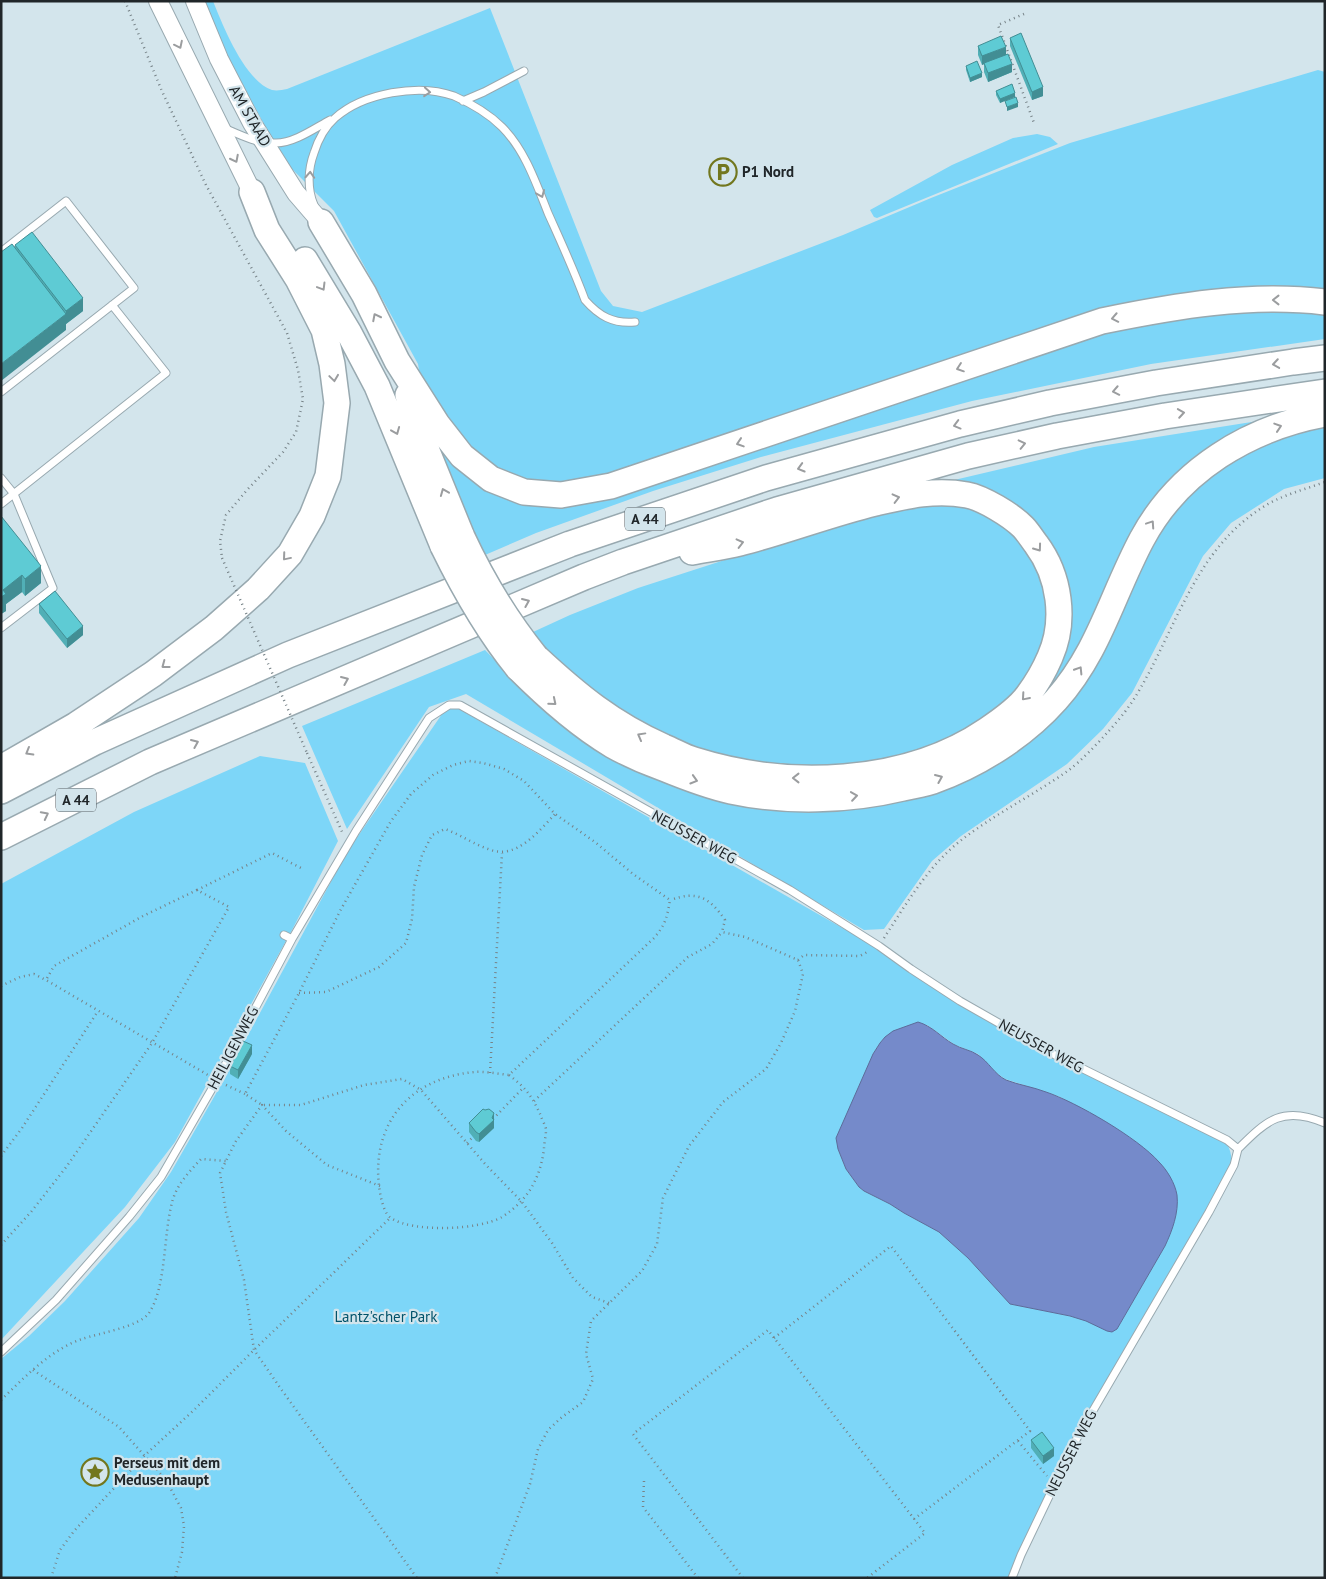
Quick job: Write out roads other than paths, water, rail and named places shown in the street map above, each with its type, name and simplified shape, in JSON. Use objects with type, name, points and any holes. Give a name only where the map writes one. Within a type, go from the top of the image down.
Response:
[{"type":"highway","points":[[252,192],[280,222],[350,333],[453,541]]},
{"type":"highway","points":[[1,768],[76,725],[153,674],[214,628],[258,589],[290,554],[312,516],[328,476],[337,403],[332,364],[324,330],[298,279],[267,230],[252,192]]},
{"type":"highway","points":[[321,222],[364,294],[398,361],[436,424],[462,456],[490,479],[524,492],[561,495],[611,486],[1102,321],[1168,308],[1234,300],[1305,300],[1325,302]]},
{"type":"highway","name":"A 44","points":[[1,791],[95,742],[288,655],[570,544],[766,478],[960,424],[1050,403],[1156,383],[1325,358]]},
{"type":"highway","points":[[398,361],[472,603],[498,644],[570,689],[610,718],[647,739],[693,760],[785,778],[833,778],[880,772],[908,766],[938,756],[975,738],[1005,717],[1027,697],[1043,672],[1055,646],[1059,621],[1058,591],[1043,554],[1023,527],[996,507],[969,495],[935,492],[908,495],[847,510],[739,544],[623,562]]},
{"type":"highway","name":"A 44","points":[[1,837],[150,762],[575,581],[623,562],[777,510],[968,456],[1057,436],[1165,416],[1325,392]]},
{"type":"highway","points":[[527,662],[550,700],[612,745],[649,763],[688,778],[731,791],[779,798],[839,798],[892,790],[932,781],[967,766],[1004,745],[1024,730],[1054,702],[1076,675],[1093,647],[1142,538],[1164,506],[1181,487],[1204,466],[1232,447],[1267,431],[1311,416],[1325,414]]},
{"type":"street","name":"AM STAAD","points":[[158,1],[252,192]]},
{"type":"street","name":"AM STAAD","points":[[195,1],[219,59],[264,142],[296,193],[321,222]]},
{"type":"lane","points":[[463,101],[524,70]]},
{"type":"lane","points":[[219,126],[245,138],[278,143],[292,139],[334,118],[348,108],[394,92],[431,91],[463,101],[488,115],[501,126],[520,149],[586,300],[594,310],[604,317],[624,323],[635,322]]},
{"type":"lane","points":[[321,222],[312,200],[309,180],[311,160],[317,144],[334,118]]},
{"type":"lane","points":[[1,252],[66,201],[134,288],[1,392]]},
{"type":"lane","points":[[1,504],[166,373],[112,305]]},
{"type":"lane","points":[[1,478],[14,494],[53,588],[1,628]]},
{"type":"lane","name":"NEUSSER WEG","points":[[429,718],[448,705],[460,705],[790,890],[879,946],[960,1001],[1055,1055],[1227,1140],[1238,1149],[1234,1165],[1209,1212],[1077,1438],[1021,1555],[1012,1578]]},
{"type":"lane","name":"HEILIGENWEG","points":[[1,1352],[56,1300],[129,1217],[161,1177],[217,1080],[292,939],[347,845],[429,718]]},
{"type":"lane","points":[[284,935],[292,939]]},
{"type":"lane","points":[[1238,1149],[1266,1124],[1284,1116],[1301,1115],[1325,1123]]},
{"type":"place","name":"P1 Nord","points":[[723,172]]},
{"type":"place","name":"Perseus mit dem Medusenhaupt","points":[[95,1472]]},
{"type":"park label","name":"Lantz'scher Park","points":[[386,1317]]}]
